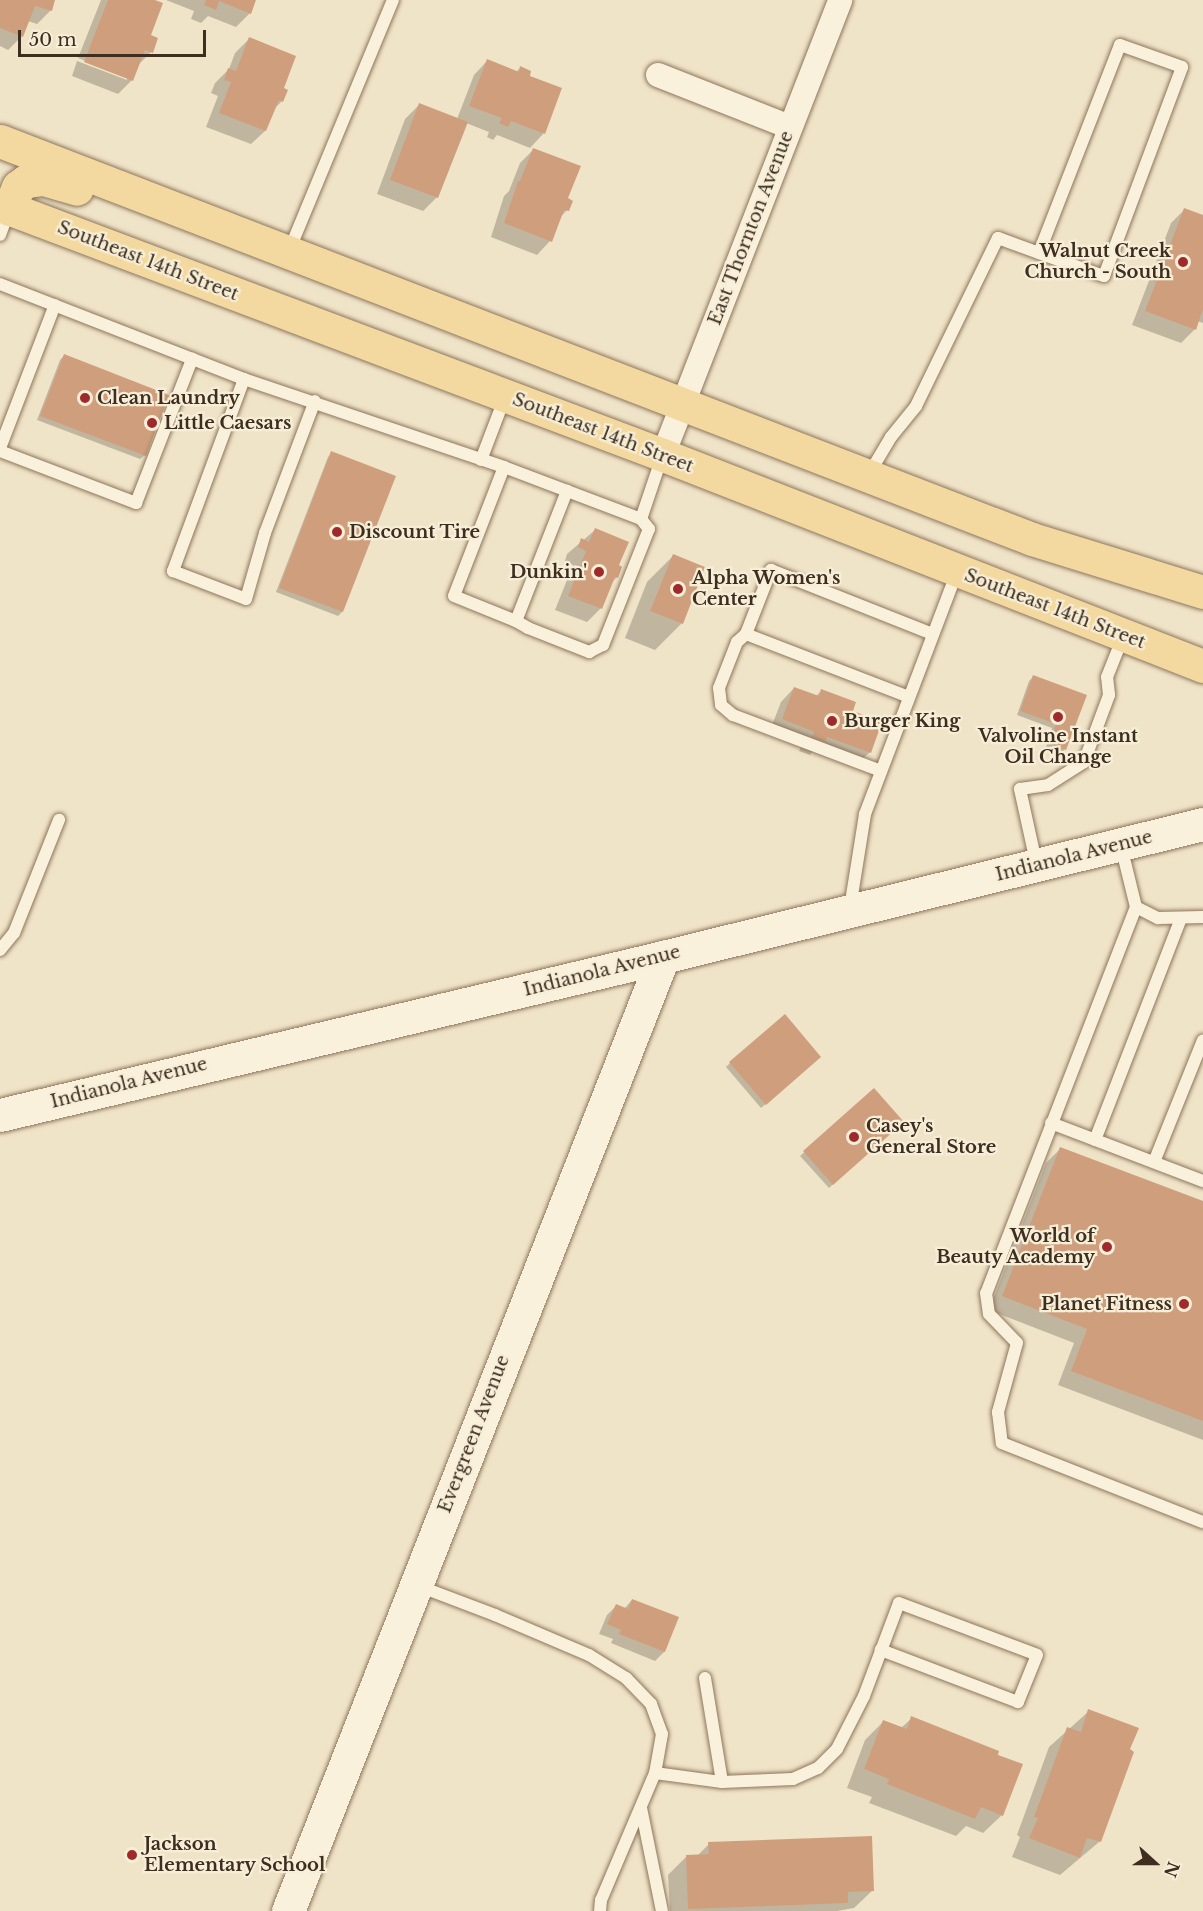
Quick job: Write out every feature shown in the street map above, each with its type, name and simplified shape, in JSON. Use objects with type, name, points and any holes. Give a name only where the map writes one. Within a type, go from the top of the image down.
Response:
[{"type":"main road","points":[[0,141],[1032,539],[1203,592]]},
{"type":"main road","points":[[3,216],[18,187],[26,181],[43,179],[75,189],[157,222],[201,233],[239,233]]},
{"type":"main road","name":"Southeast 14th Street","points":[[3,216],[506,396],[1203,666]]},
{"type":"main road","name":"Indianola Avenue","points":[[0,1115],[1203,825]]},
{"type":"main road","name":"Evergreen Avenue","points":[[288,1911],[663,957]]},
{"type":"street","name":"East Thornton Avenue","points":[[663,455],[840,0]]},
{"type":"street","points":[[658,75],[790,128]]},
{"type":"lane","points":[[289,252],[393,0]]},
{"type":"lane","points":[[868,475],[891,437],[916,406],[999,238],[1039,253],[1104,276],[1182,67],[1120,45],[1039,253]]},
{"type":"lane","points":[[0,284],[244,379],[315,401],[504,467],[641,519],[649,529],[603,645],[589,652],[454,596],[504,467]]},
{"type":"lane","points":[[56,305],[0,450],[136,503],[192,359]]},
{"type":"lane","points":[[244,379],[173,571],[246,599],[265,533],[315,401]]},
{"type":"lane","points":[[481,460],[506,396]]},
{"type":"lane","points":[[641,519],[663,455]]},
{"type":"lane","points":[[516,621],[567,491]]},
{"type":"lane","points":[[881,771],[733,714],[721,705],[718,688],[737,642],[746,634],[771,570],[933,634]]},
{"type":"lane","points":[[850,910],[865,814],[957,571]]},
{"type":"lane","points":[[746,634],[909,697]]},
{"type":"lane","points":[[1037,865],[1020,789],[1048,784],[1084,762],[1109,695],[1107,677],[1123,635]]},
{"type":"lane","points":[[0,950],[14,933],[59,820]]},
{"type":"lane","points":[[1121,845],[1136,907],[986,1293],[989,1314],[1017,1343],[998,1412],[1002,1443],[1203,1522]]},
{"type":"lane","points":[[1136,907],[1158,918],[1203,917]]},
{"type":"lane","points":[[1095,1140],[1181,918]]},
{"type":"lane","points":[[1154,1162],[1203,1040]]},
{"type":"lane","points":[[1051,1123],[1203,1181]]},
{"type":"lane","points":[[415,1585],[495,1615],[589,1655],[627,1678],[651,1704],[663,1734],[655,1773],[609,1879],[601,1900],[600,1911]]},
{"type":"lane","points":[[655,1773],[722,1782],[793,1779],[818,1768],[837,1749],[864,1696],[881,1650],[899,1603],[1037,1655],[1018,1702],[881,1650]]},
{"type":"lane","points":[[705,1678],[722,1782]]},
{"type":"lane","points":[[641,1808],[662,1911]]},
{"type":"building","points":[[0,0],[55,0],[52,11],[35,6],[23,37],[0,28]]},
{"type":"building","points":[[108,0],[155,0],[163,3],[151,35],[158,38],[153,53],[145,50],[133,81],[84,62]]},
{"type":"building","points":[[206,0],[256,0],[251,14],[219,1],[216,10],[204,5]]},
{"type":"building","points":[[249,37],[296,56],[284,88],[288,90],[283,102],[279,100],[266,131],[219,113],[231,82],[224,80],[228,68],[236,71]]},
{"type":"building","points":[[487,59],[519,72],[520,66],[531,71],[530,76],[562,88],[545,134],[511,121],[508,127],[499,123],[502,118],[469,106]]},
{"type":"building","points":[[419,103],[468,122],[438,198],[390,180]]},
{"type":"building","points":[[533,148],[581,166],[568,198],[573,201],[569,211],[564,210],[552,242],[504,223],[518,181],[520,181]]},
{"type":"building","name":"Walnut Creek Church - South","points":[[1184,208],[1203,215],[1203,309],[1196,330],[1145,311]]},
{"type":"building","points":[[64,354],[169,395],[146,456],[40,416]]},
{"type":"building","name":"Discount Tire","points":[[331,451],[396,476],[343,612],[279,588]]},
{"type":"building","name":"Dunkin'","points":[[595,528],[629,542],[619,565],[622,567],[618,578],[615,577],[602,609],[568,596],[586,551],[578,547],[581,538],[589,542]]},
{"type":"building","name":"Alpha Women's Center","points":[[673,554],[705,567],[683,624],[650,611]]},
{"type":"building","name":"Valvoline Instant Oil Change","points":[[1033,675],[1087,695],[1066,750],[1049,743],[1056,724],[1020,711]]},
{"type":"building","name":"Burger King","points":[[794,687],[819,696],[821,689],[856,702],[853,711],[882,722],[871,753],[827,737],[825,742],[812,737],[814,732],[782,719]]},
{"type":"building","points":[[785,1014],[821,1057],[766,1105],[729,1062]]},
{"type":"building","name":"Casey's General Store","points":[[874,1088],[904,1122],[833,1185],[803,1151]]},
{"type":"building","points":[[1060,1147],[1203,1201],[1203,1421],[1071,1371],[1087,1329],[1002,1296]]},
{"type":"building","points":[[632,1599],[679,1617],[665,1652],[619,1634],[621,1630],[607,1624],[616,1604],[628,1609]]},
{"type":"building","points":[[1088,1709],[1139,1728],[1130,1749],[1134,1752],[1101,1842],[1087,1838],[1080,1858],[1029,1838],[1038,1818],[1034,1817],[1067,1727],[1081,1732]]},
{"type":"building","points":[[911,1716],[999,1751],[998,1755],[1023,1764],[1003,1816],[981,1807],[975,1819],[887,1784],[889,1779],[864,1769],[883,1720],[907,1729]]},
{"type":"building","points":[[872,1836],[874,1891],[848,1892],[848,1903],[688,1909],[686,1855],[709,1854],[708,1842]]},
{"type":"place","name":"Walnut Creek Church - South","points":[[1183,262]]},
{"type":"place","name":"Clean Laundry","points":[[85,398]]},
{"type":"place","name":"Little Caesars","points":[[152,423]]},
{"type":"place","name":"Discount Tire","points":[[337,532]]},
{"type":"place","name":"Dunkin'","points":[[599,572]]},
{"type":"place","name":"Alpha Women's Center","points":[[678,589]]},
{"type":"place","name":"Valvoline Instant Oil Change","points":[[1058,717]]},
{"type":"place","name":"Burger King","points":[[832,721]]},
{"type":"place","name":"Casey's General Store","points":[[854,1137]]},
{"type":"place","name":"World of Beauty Academy","points":[[1107,1247]]},
{"type":"place","name":"Planet Fitness","points":[[1184,1304]]},
{"type":"place","name":"Jackson Elementary School","points":[[132,1855]]}]
